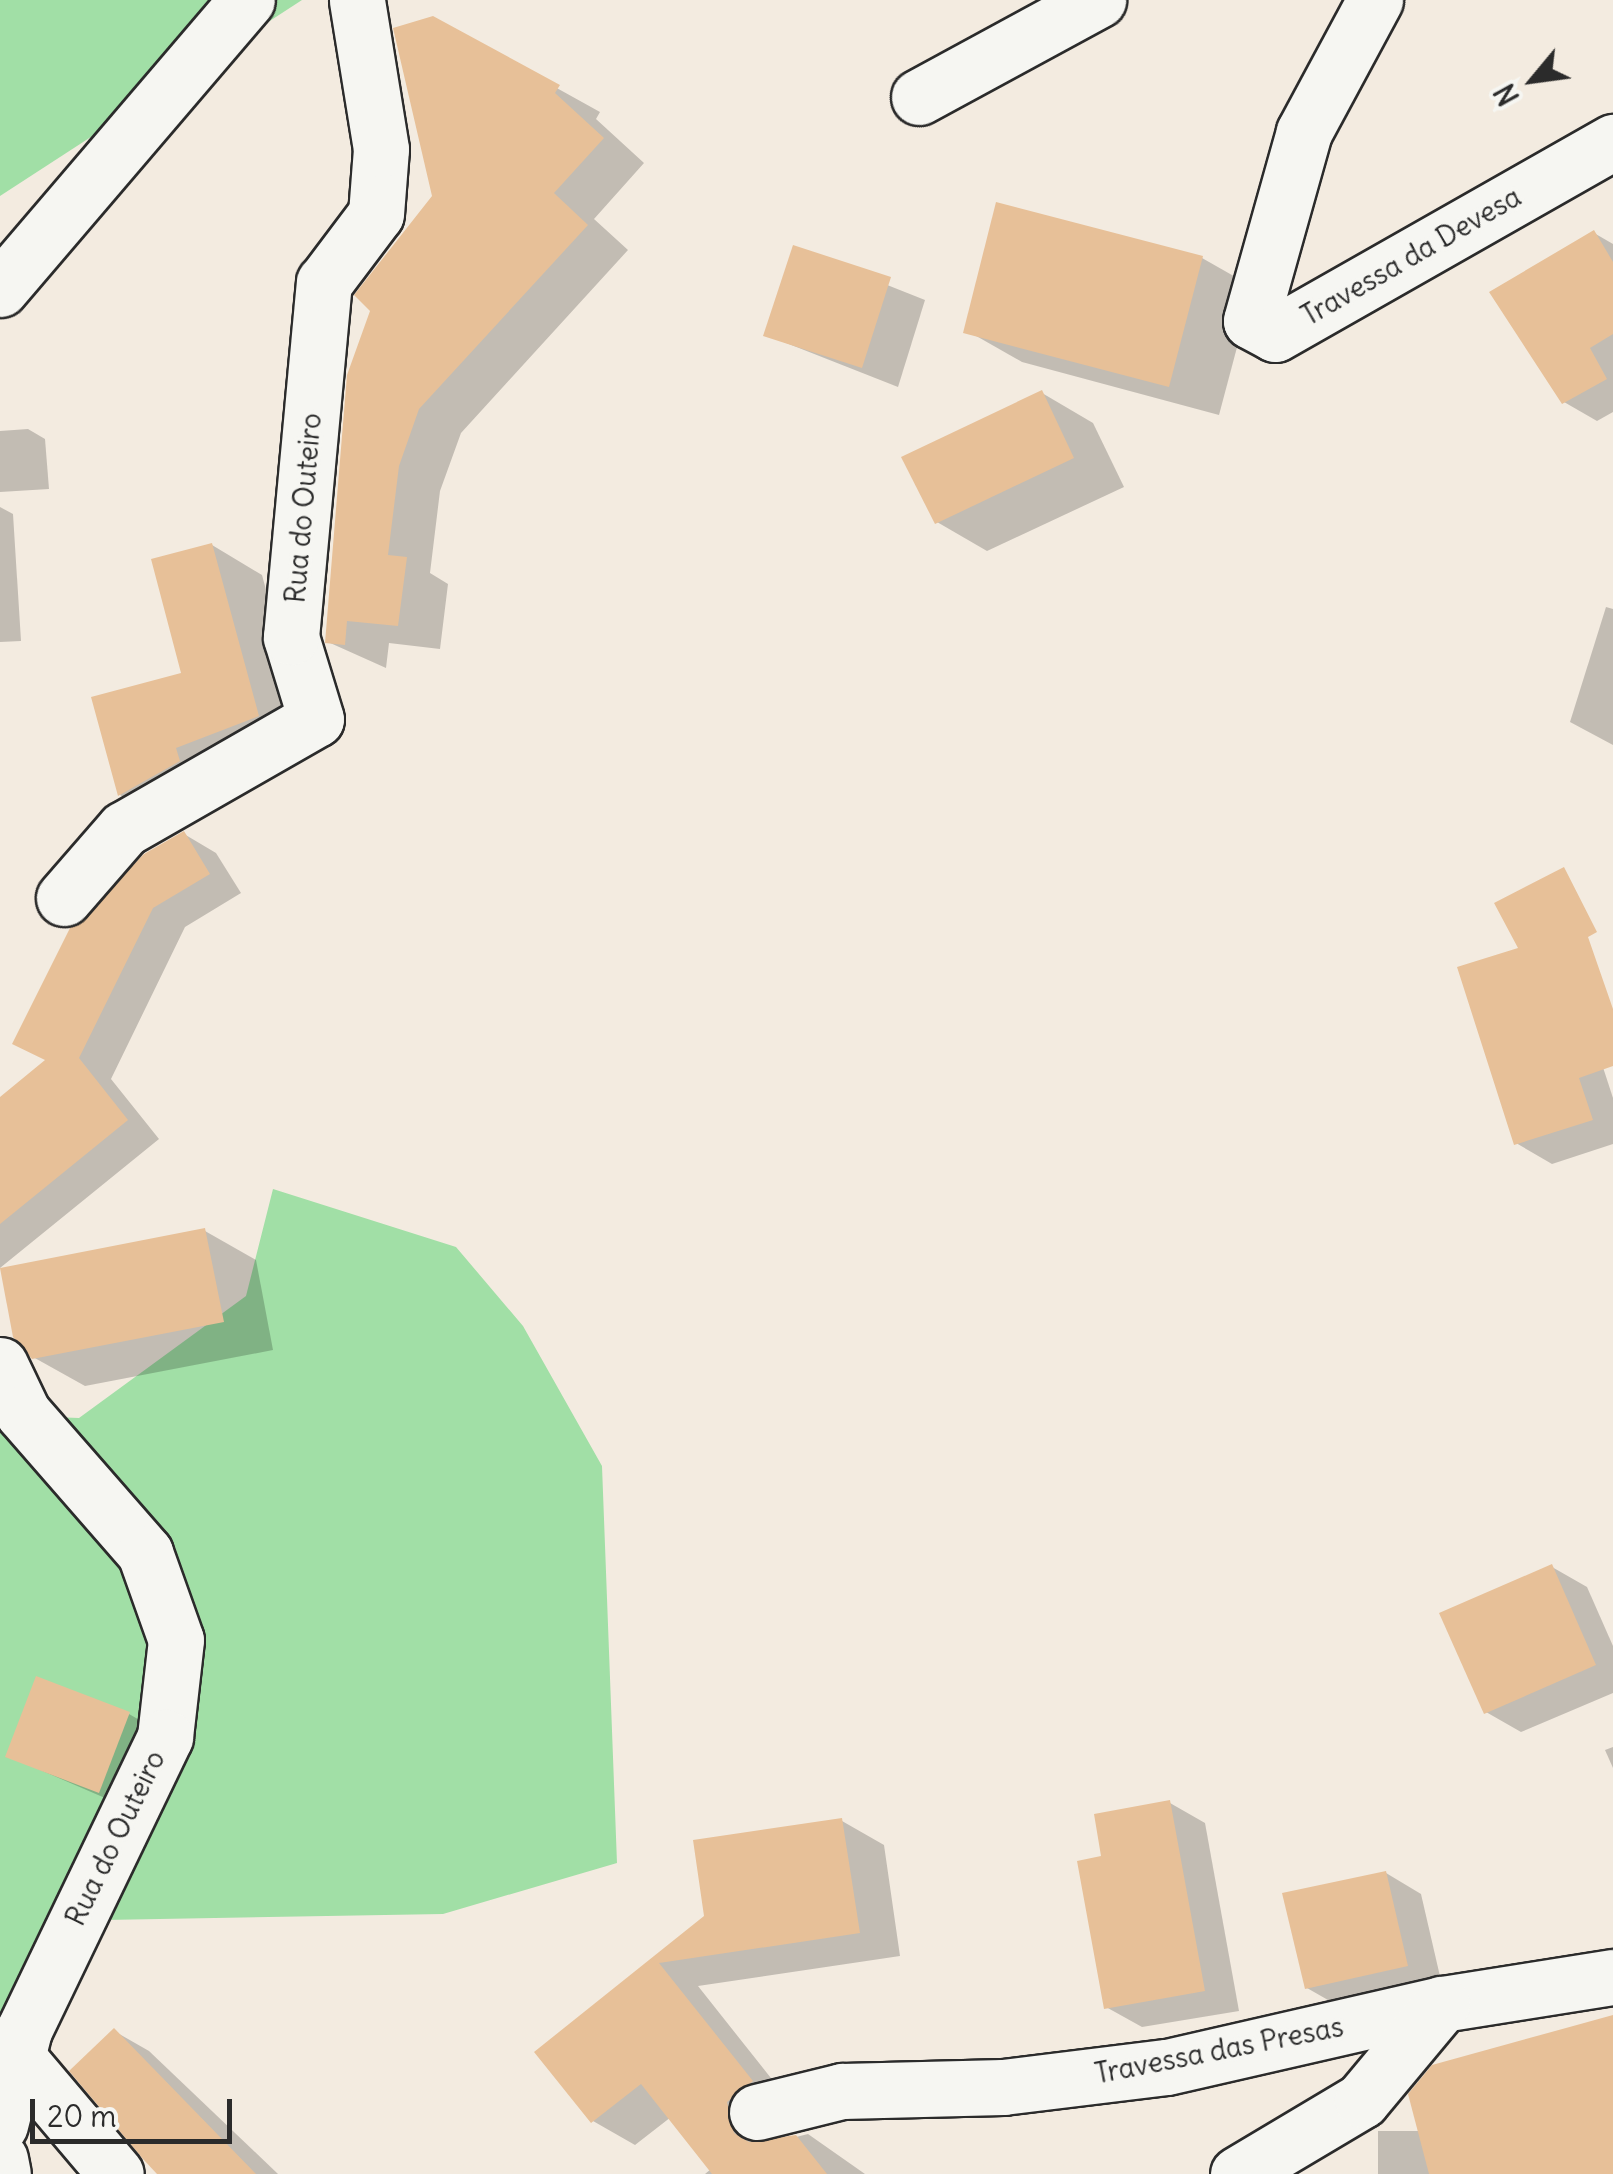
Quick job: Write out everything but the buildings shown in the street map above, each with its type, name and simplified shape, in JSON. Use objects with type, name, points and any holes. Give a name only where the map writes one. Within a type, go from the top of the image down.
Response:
[{"type":"street","points":[[0,289],[247,0]]},
{"type":"street","name":"Rua do Outeiro","points":[[64,898],[124,829],[316,719],[291,637],[324,283],[376,214],[380,149],[357,0]]},
{"type":"street","points":[[919,97],[1098,0]]},
{"type":"street","name":"Travessa da Devesa","points":[[1375,0],[1304,132],[1251,321],[1275,334],[1613,142]]},
{"type":"street","name":"Rua do Outeiro","points":[[0,1365],[23,1412],[145,1553],[176,1640],[164,1737],[17,2057],[0,2125]]},
{"type":"street","name":"Travessa das Presas","points":[[757,2112],[842,2091],[1003,2087],[1167,2067],[1442,2004],[1613,1977]]},
{"type":"street","points":[[1238,2174],[1362,2100],[1442,2004]]},
{"type":"street","points":[[17,2057],[116,2174]]},
{"type":"street","points":[[0,2160],[3,2174]]},
{"type":"green space","points":[[0,0],[302,0],[0,196]]},
{"type":"green space","points":[[273,1189],[456,1247],[523,1326],[602,1466],[617,1863],[443,1914],[49,1921],[0,2032],[0,1415],[79,1418],[246,1296]]}]
